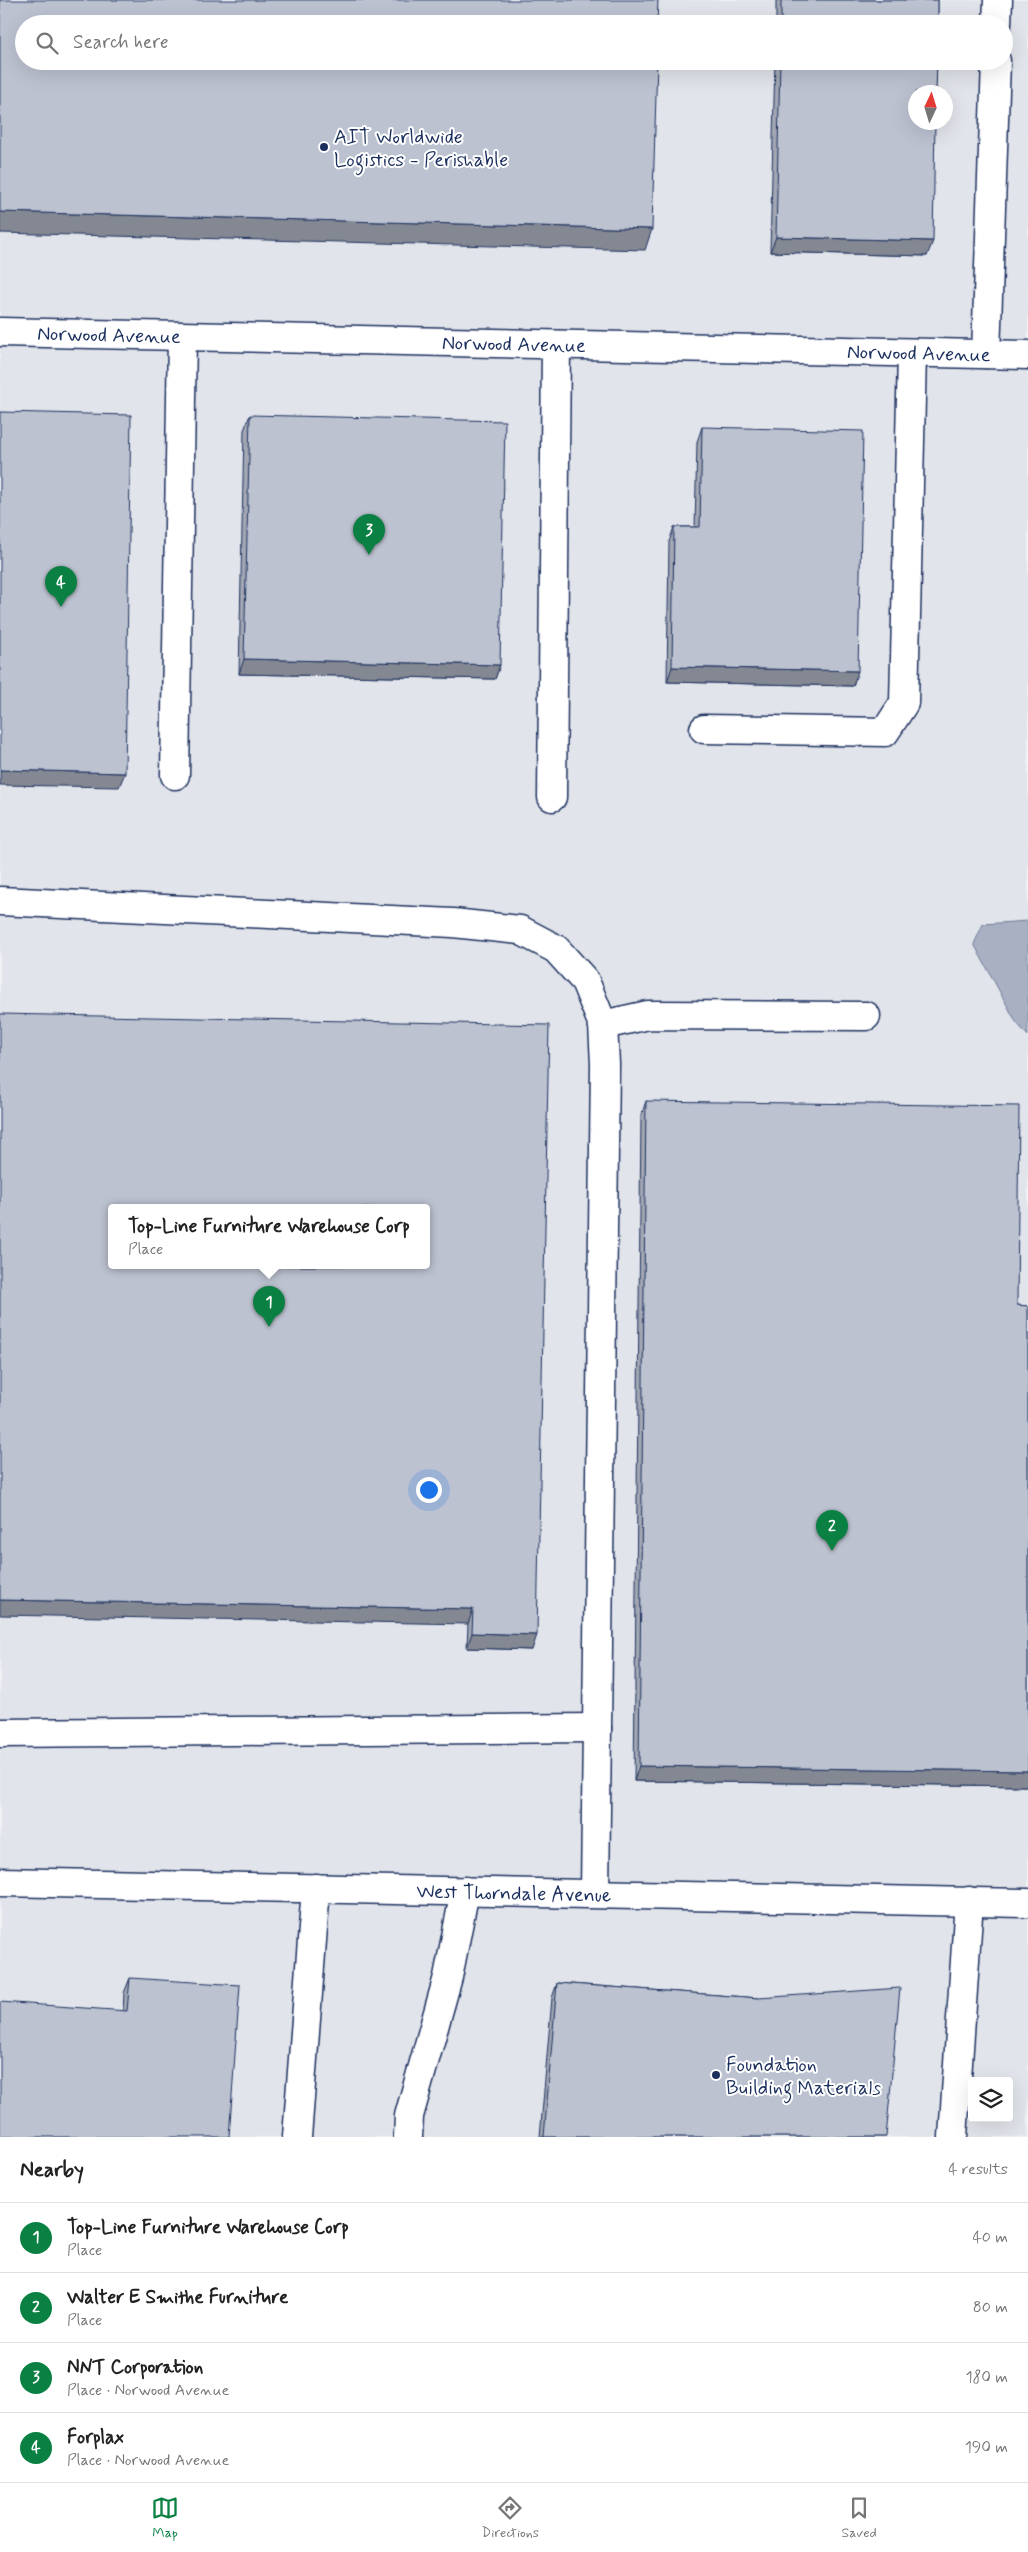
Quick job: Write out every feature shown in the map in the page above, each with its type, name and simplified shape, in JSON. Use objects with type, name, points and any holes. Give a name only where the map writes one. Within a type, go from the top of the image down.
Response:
[{"type":"street","points":[[997,15],[998,0]]},
{"type":"street","points":[[986,354],[996,70]]},
{"type":"street","name":"Norwood Avenue","points":[[0,332],[1028,355]]},
{"type":"street","points":[[175,775],[182,336]]},
{"type":"street","points":[[552,797],[556,344]]},
{"type":"street","points":[[704,729],[885,732],[904,703],[912,352]]},
{"type":"street","points":[[0,901],[453,923],[520,930],[556,949],[585,981],[603,1025],[605,1064],[595,1894]]},
{"type":"street","points":[[603,1025],[648,1015],[866,1016]]},
{"type":"street","points":[[0,1733],[597,1728]]},
{"type":"street","name":"West Thorndale Avenue","points":[[0,1882],[1028,1903]]},
{"type":"street","points":[[297,2137],[316,1888]]},
{"type":"street","points":[[408,2137],[409,2116],[448,1977],[465,1891]]},
{"type":"street","points":[[953,2137],[969,1901]]},
{"type":"shaded area","points":[[0,0],[1028,0],[1028,2137],[0,2137]]},
{"type":"water","points":[[1028,921],[1028,1036],[1016,1022],[974,944],[983,924]]},
{"type":"building","name":"AIT Worldwide Logistics - Perishable","points":[[0,0],[658,0],[657,15],[15,15],[15,70],[657,70],[652,229],[0,212]]},
{"type":"building","points":[[781,0],[938,0],[938,15],[781,15]]},
{"type":"building","points":[[780,70],[937,70],[936,85],[908,85],[908,130],[935,130],[933,241],[776,237]]},
{"type":"building","points":[[0,412],[131,415],[125,773],[0,770]]},
{"type":"building","points":[[250,415],[505,421],[500,665],[244,659]]},
{"type":"building","points":[[702,427],[863,431],[858,671],[672,667],[674,527],[700,527]]},
{"type":"building","points":[[0,1014],[549,1025],[537,1635],[472,1633],[473,1609],[0,1600]]},
{"type":"building","points":[[646,1101],[1019,1106],[1017,1305],[1028,1306],[1028,1771],[639,1766]]},
{"type":"building","points":[[130,1978],[240,1985],[229,2137],[0,2137],[0,2002],[127,2011]]},
{"type":"building","name":"Foundation Building Materials","points":[[557,1983],[759,1998],[900,1988],[886,2137],[544,2137]]},
{"type":"place","name":"AIT Worldwide Logistics - Perishable","points":[[324,147]]},
{"type":"place","name":"NNT Corporation","points":[[369,555]]},
{"type":"place","name":"Forplax","points":[[61,607]]},
{"type":"place","name":"Top-Line Furniture Warehouse Corp","points":[[269,1327]]},
{"type":"place","name":"Walter E Smithe Furniture","points":[[832,1551]]},
{"type":"place","name":"Foundation Building Materials","points":[[716,2075]]}]
